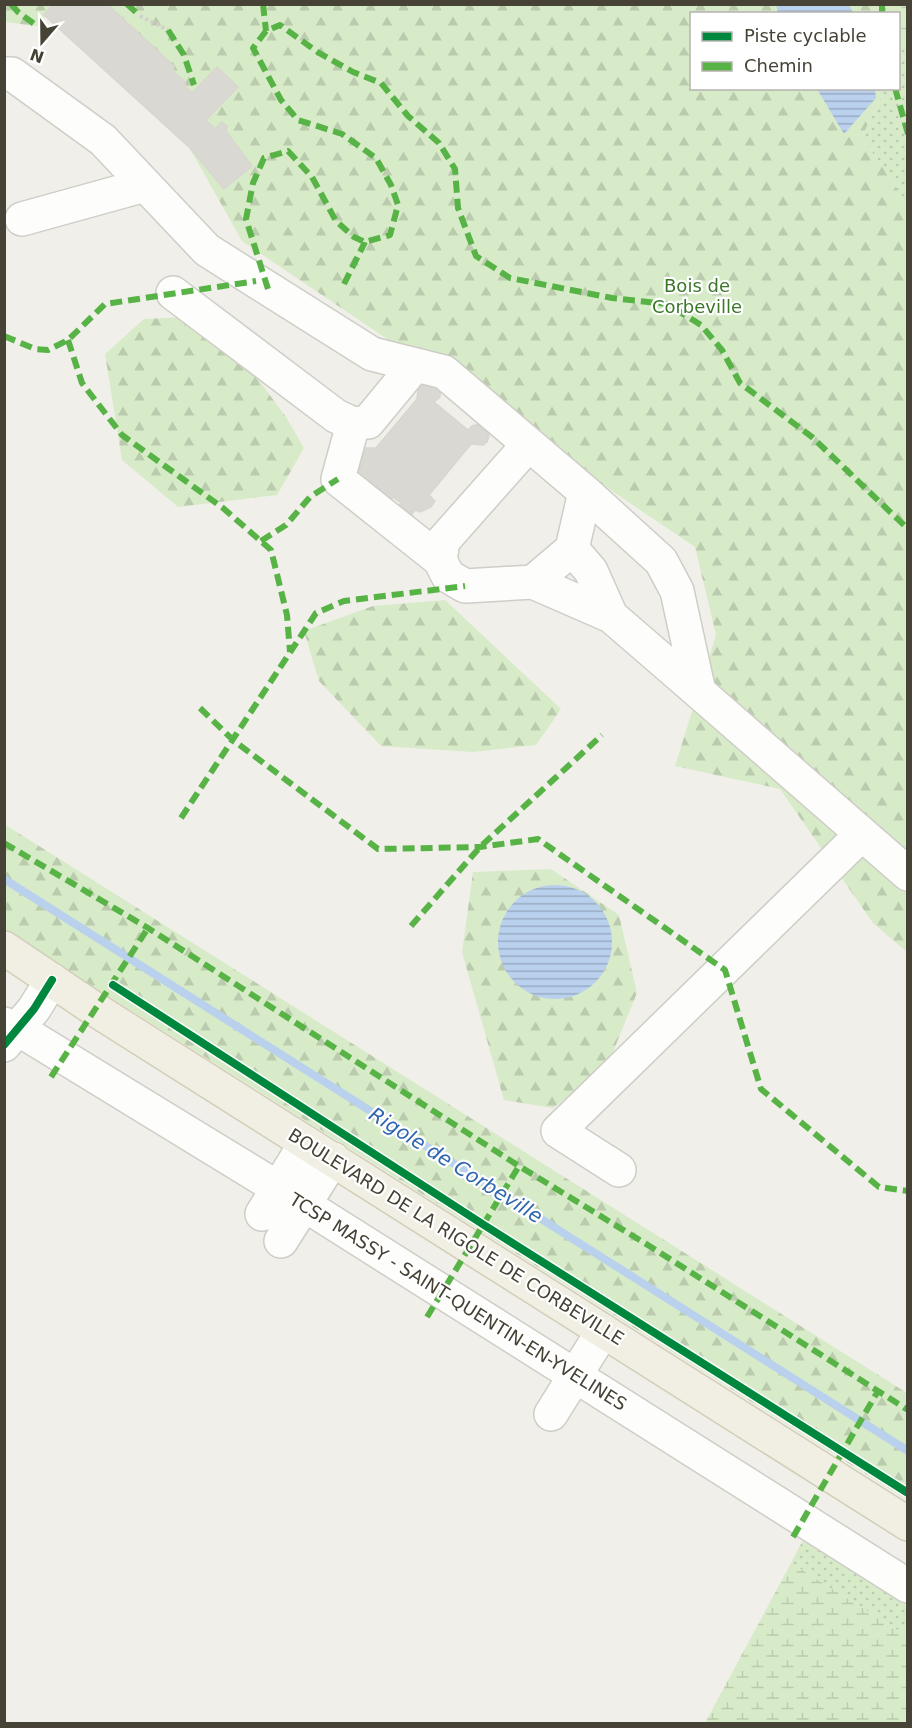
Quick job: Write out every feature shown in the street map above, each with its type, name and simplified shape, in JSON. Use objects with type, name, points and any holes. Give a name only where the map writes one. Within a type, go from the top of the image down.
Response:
[{"type":"main road","name":"BOULEVARD DE LA RIGOLE DE CORBEVILLE","points":[[4,948],[96,1010],[908,1524]]},
{"type":"street","points":[[7,79],[103,140],[207,250],[372,354],[444,372],[585,492],[662,561],[677,591],[699,692]]},
{"type":"street","points":[[22,219],[146,185]]},
{"type":"street","points":[[173,293],[336,416],[353,424],[368,422],[415,364]]},
{"type":"street","points":[[353,424],[338,479],[440,560],[448,576],[465,586],[533,582],[611,616],[908,874]]},
{"type":"street","points":[[440,560],[443,541],[528,445]]},
{"type":"street","points":[[533,582],[573,549],[585,492]]},
{"type":"street","points":[[573,549],[591,571],[611,616]]},
{"type":"street","points":[[619,1170],[558,1131],[862,834]]},
{"type":"street","points":[[9,1033],[52,980]]},
{"type":"street","name":"TCSP MASSY - SAINT-QUENTIN-EN-YVELINES","points":[[9,1033],[281,1202],[575,1376],[908,1586]]},
{"type":"street","points":[[281,1241],[281,1202],[320,1151]]},
{"type":"street","points":[[551,1414],[603,1331]]},
{"type":"path","points":[[140,16],[168,30]]},
{"type":"green space","points":[[5,5],[55,5],[37,26],[5,22]]},
{"type":"green space","name":"Bois de Corbeville","points":[[109,5],[875,5],[875,12],[690,12],[690,90],[880,90],[880,100],[861,138],[882,165],[908,208],[907,952],[873,923],[780,789],[675,766],[716,635],[695,547],[242,241]]},
{"type":"green space","points":[[875,5],[907,5],[907,208],[882,165],[861,138],[880,100],[880,90],[900,90],[900,12],[875,12]]},
{"type":"green space","points":[[886,5],[907,5],[907,45],[900,48],[900,12],[887,12]]},
{"type":"green space","points":[[189,317],[220,328],[286,417],[304,448],[277,495],[178,507],[122,460],[105,354],[144,319]]},
{"type":"green space","points":[[445,600],[561,709],[536,745],[473,752],[381,746],[319,681],[304,631],[373,606]]},
{"type":"green space","points":[[4,824],[907,1393],[907,1500],[5,931]]},
{"type":"green space","points":[[551,869],[619,915],[637,993],[606,1069],[553,1108],[504,1100],[462,952],[473,872]]},
{"type":"green space","points":[[803,1540],[907,1605],[907,1636],[791,1563]]},
{"type":"green space","points":[[791,1563],[907,1636],[907,1723],[705,1723]]},
{"type":"water","points":[[776,5],[849,5],[852,12],[778,12]]},
{"type":"water","points":[[818,90],[875,90],[876,98],[844,134]]},
{"type":"water","points":[[555,885],[577,889],[595,902],[608,920],[612,942],[608,964],[595,982],[577,995],[555,999],[533,995],[515,982],[502,964],[498,942],[502,920],[515,902],[533,889]]},
{"type":"building","points":[[53,4],[107,4],[174,66],[173,71],[185,82],[185,86],[192,93],[217,67],[238,87],[206,120],[215,129],[222,122],[227,126],[226,131],[252,166],[224,189],[190,148],[44,15]]},
{"type":"building","points":[[425,382],[441,387],[440,397],[434,402],[468,430],[479,424],[485,426],[489,436],[483,445],[471,444],[429,495],[435,501],[431,507],[420,512],[415,510],[407,521],[395,510],[401,503],[393,497],[384,507],[351,477],[362,463],[363,452],[366,448],[376,448],[417,399],[418,390]]},
{"type":"waterway","name":"Rigole de Corbeville","points":[[4,879],[908,1451]]},
{"type":"marked path","points":[[11,4],[37,26]]},
{"type":"marked path","points":[[127,4],[140,16]]},
{"type":"marked path","points":[[263,4],[266,31]]},
{"type":"marked path","points":[[882,4],[882,12]]},
{"type":"marked path","points":[[268,289],[246,219],[253,183],[264,158],[288,151],[312,177],[336,221],[354,237],[365,242],[390,235],[398,205],[391,185],[376,158],[342,134],[298,120],[281,100],[253,48],[266,31],[280,25],[319,53],[353,72],[381,83],[408,116],[439,143],[455,169],[458,208],[476,256],[510,278],[612,298],[667,304],[701,325],[722,350],[740,383],[812,437],[908,529]]},
{"type":"marked path","points":[[168,30],[184,55],[194,85]]},
{"type":"marked path","points":[[896,90],[908,134]]},
{"type":"marked path","points":[[344,284],[365,242]]},
{"type":"marked path","points":[[4,336],[35,349],[48,350],[68,340],[105,304],[256,281]]},
{"type":"marked path","points":[[68,340],[82,383],[122,435],[223,508],[271,550],[287,615],[290,652]]},
{"type":"marked path","points":[[261,541],[286,525],[310,497],[338,479]]},
{"type":"marked path","points":[[181,818],[316,613],[344,601],[465,586]]},
{"type":"marked path","points":[[200,708],[233,740],[378,849],[480,847],[538,839],[725,970],[761,1089],[879,1187],[908,1191]]},
{"type":"marked path","points":[[411,926],[480,847],[602,735]]},
{"type":"marked path","points":[[4,843],[148,928],[519,1166],[908,1410]]},
{"type":"marked path","points":[[51,1077],[148,928]]},
{"type":"marked path","points":[[427,1317],[519,1166]]},
{"type":"marked path","points":[[793,1537],[878,1391]]},
{"type":"cycle path","points":[[4,1045],[34,1009],[52,980]]},
{"type":"cycle path","points":[[113,985],[484,1225],[908,1493]]}]
